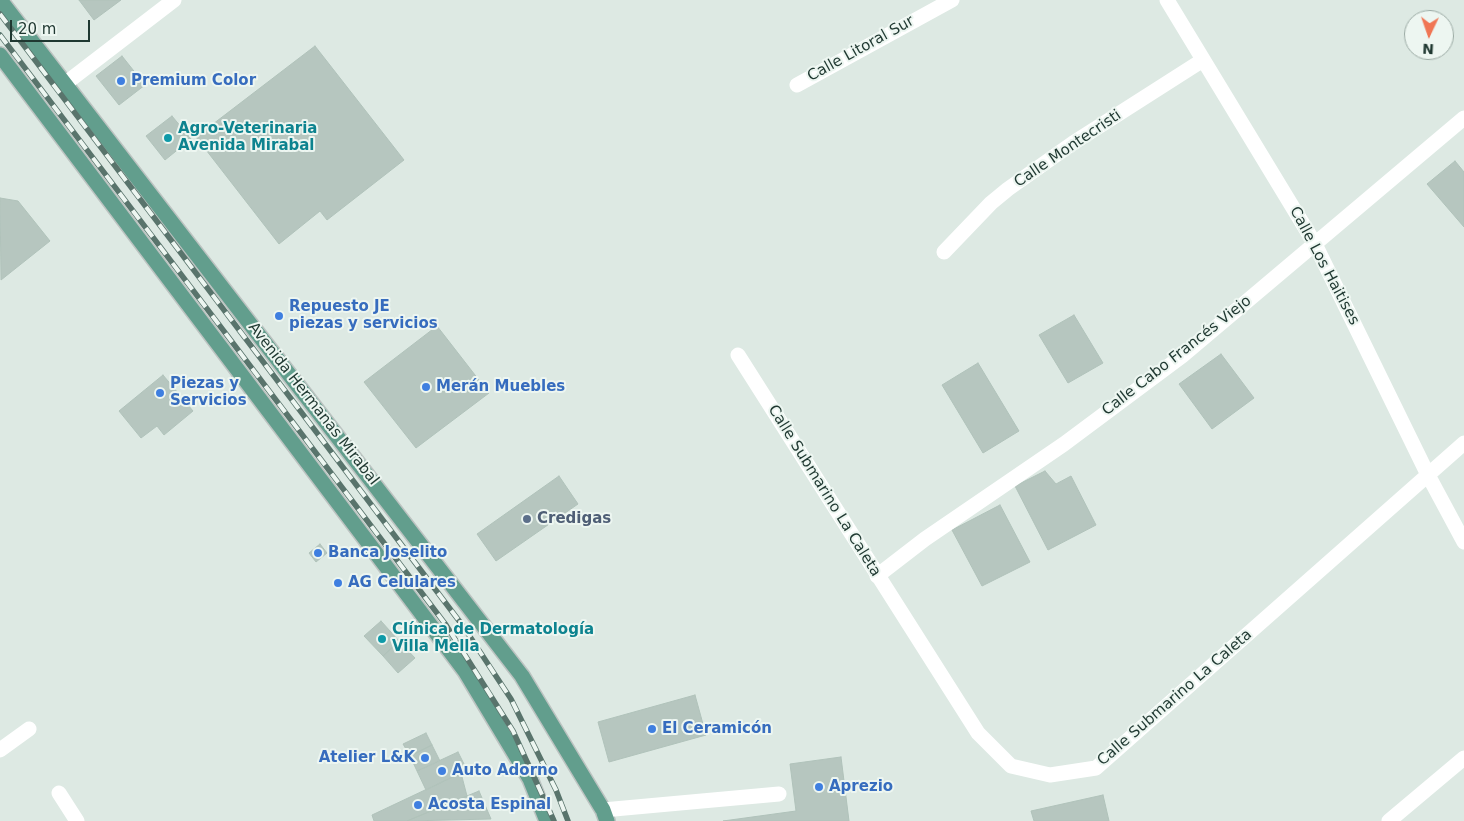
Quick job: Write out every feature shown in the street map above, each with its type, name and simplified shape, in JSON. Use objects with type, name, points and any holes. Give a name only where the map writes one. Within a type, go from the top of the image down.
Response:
[{"type":"main road","name":"Avenida Hermanas Mirabal","points":[[0,0],[66,83],[522,676],[605,816]]},
{"type":"main road","points":[[0,55],[465,671],[530,779],[547,821]]},
{"type":"street","points":[[66,83],[174,0]]},
{"type":"street","name":"Calle Litoral Sur","points":[[797,84],[952,0]]},
{"type":"street","name":"Calle Los Haitises","points":[[1167,0],[1315,244],[1428,475],[1464,542]]},
{"type":"street","name":"Calle Montecristi","points":[[944,252],[991,203],[1008,189],[1203,60]]},
{"type":"street","name":"Calle Cabo Francés Viejo","points":[[877,576],[925,539],[1064,444],[1174,362],[1464,118]]},
{"type":"street","name":"Calle Submarino La Caleta","points":[[738,355],[978,733],[1011,766],[1050,775],[1096,768],[1464,443]]},
{"type":"street","points":[[0,750],[30,729]]},
{"type":"street","points":[[1389,821],[1464,758]]},
{"type":"street","points":[[59,793],[77,821]]},
{"type":"street","points":[[605,816],[779,794]]},
{"type":"building","points":[[79,0],[121,0],[94,20]]},
{"type":"building","points":[[315,46],[404,160],[327,220],[320,211],[279,244],[196,137]]},
{"type":"building","name":"Premium Color","points":[[122,56],[145,85],[119,105],[96,76]]},
{"type":"building","name":"Agro-Veterinaria Avenida Mirabal","points":[[172,116],[191,139],[165,160],[146,136]]},
{"type":"building","points":[[1455,161],[1464,172],[1464,227],[1427,184]]},
{"type":"building","points":[[0,198],[18,201],[50,241],[1,280]]},
{"type":"building","points":[[1074,315],[1103,363],[1068,383],[1039,335]]},
{"type":"building","name":"Merán Muebles","points":[[437,326],[489,393],[416,448],[364,382]]},
{"type":"building","points":[[1221,354],[1254,398],[1212,429],[1179,384]]},
{"type":"building","points":[[978,363],[1019,431],[983,453],[942,385]]},
{"type":"building","name":"Piezas y Servicios","points":[[163,375],[193,411],[164,435],[157,426],[141,438],[119,411]]},
{"type":"building","points":[[1045,471],[1056,484],[1071,476],[1096,525],[1048,550],[1015,486]]},
{"type":"building","name":"Credigas","points":[[559,476],[578,504],[496,561],[477,534]]},
{"type":"building","points":[[1000,505],[1030,562],[982,586],[952,530]]},
{"type":"building","name":"Banca Joselito","points":[[320,544],[327,553],[316,562],[309,553]]},
{"type":"building","name":"Clínica de Dermatología Villa Mella","points":[[381,621],[399,641],[383,656],[364,636]]},
{"type":"building","points":[[399,641],[415,658],[398,673],[383,656]]},
{"type":"building","name":"El Ceramicón","points":[[695,695],[706,735],[609,762],[598,722]]},
{"type":"building","points":[[426,733],[432,745],[410,756],[403,744]]},
{"type":"building","name":"Atelier L&K","points":[[432,745],[440,761],[417,771],[410,756]]},
{"type":"building","name":"Auto Adorno","points":[[458,752],[467,770],[426,790],[417,771]]},
{"type":"building","name":"Aprezio","points":[[841,757],[849,821],[723,821],[796,811],[790,764]]},
{"type":"building","name":"Acosta Espinal","points":[[461,773],[467,796],[407,821],[374,821],[372,815]]},
{"type":"building","points":[[479,791],[491,819],[407,821]]},
{"type":"building","points":[[1103,795],[1109,821],[1034,821],[1031,811]]},
{"type":"railway","points":[[0,14],[463,626],[511,699],[556,790],[568,821]]},
{"type":"railway","points":[[0,35],[446,625],[513,731],[554,821]]},
{"type":"place","name":"Premium Color","points":[[121,81]]},
{"type":"place","name":"Agro-Veterinaria Avenida Mirabal","points":[[168,138]]},
{"type":"place","name":"Repuesto JE piezas y servicios","points":[[279,316]]},
{"type":"place","name":"Merán Muebles","points":[[426,387]]},
{"type":"place","name":"Piezas y Servicios","points":[[160,393]]},
{"type":"place","name":"Credigas","points":[[527,519]]},
{"type":"place","name":"Banca Joselito","points":[[318,553]]},
{"type":"place","name":"AG Celulares","points":[[338,583]]},
{"type":"place","name":"Clínica de Dermatología Villa Mella","points":[[382,639]]},
{"type":"place","name":"El Ceramicón","points":[[652,729]]},
{"type":"place","name":"Atelier L&K","points":[[425,758]]},
{"type":"place","name":"Auto Adorno","points":[[442,771]]},
{"type":"place","name":"Aprezio","points":[[819,787]]},
{"type":"place","name":"Acosta Espinal","points":[[418,805]]}]
